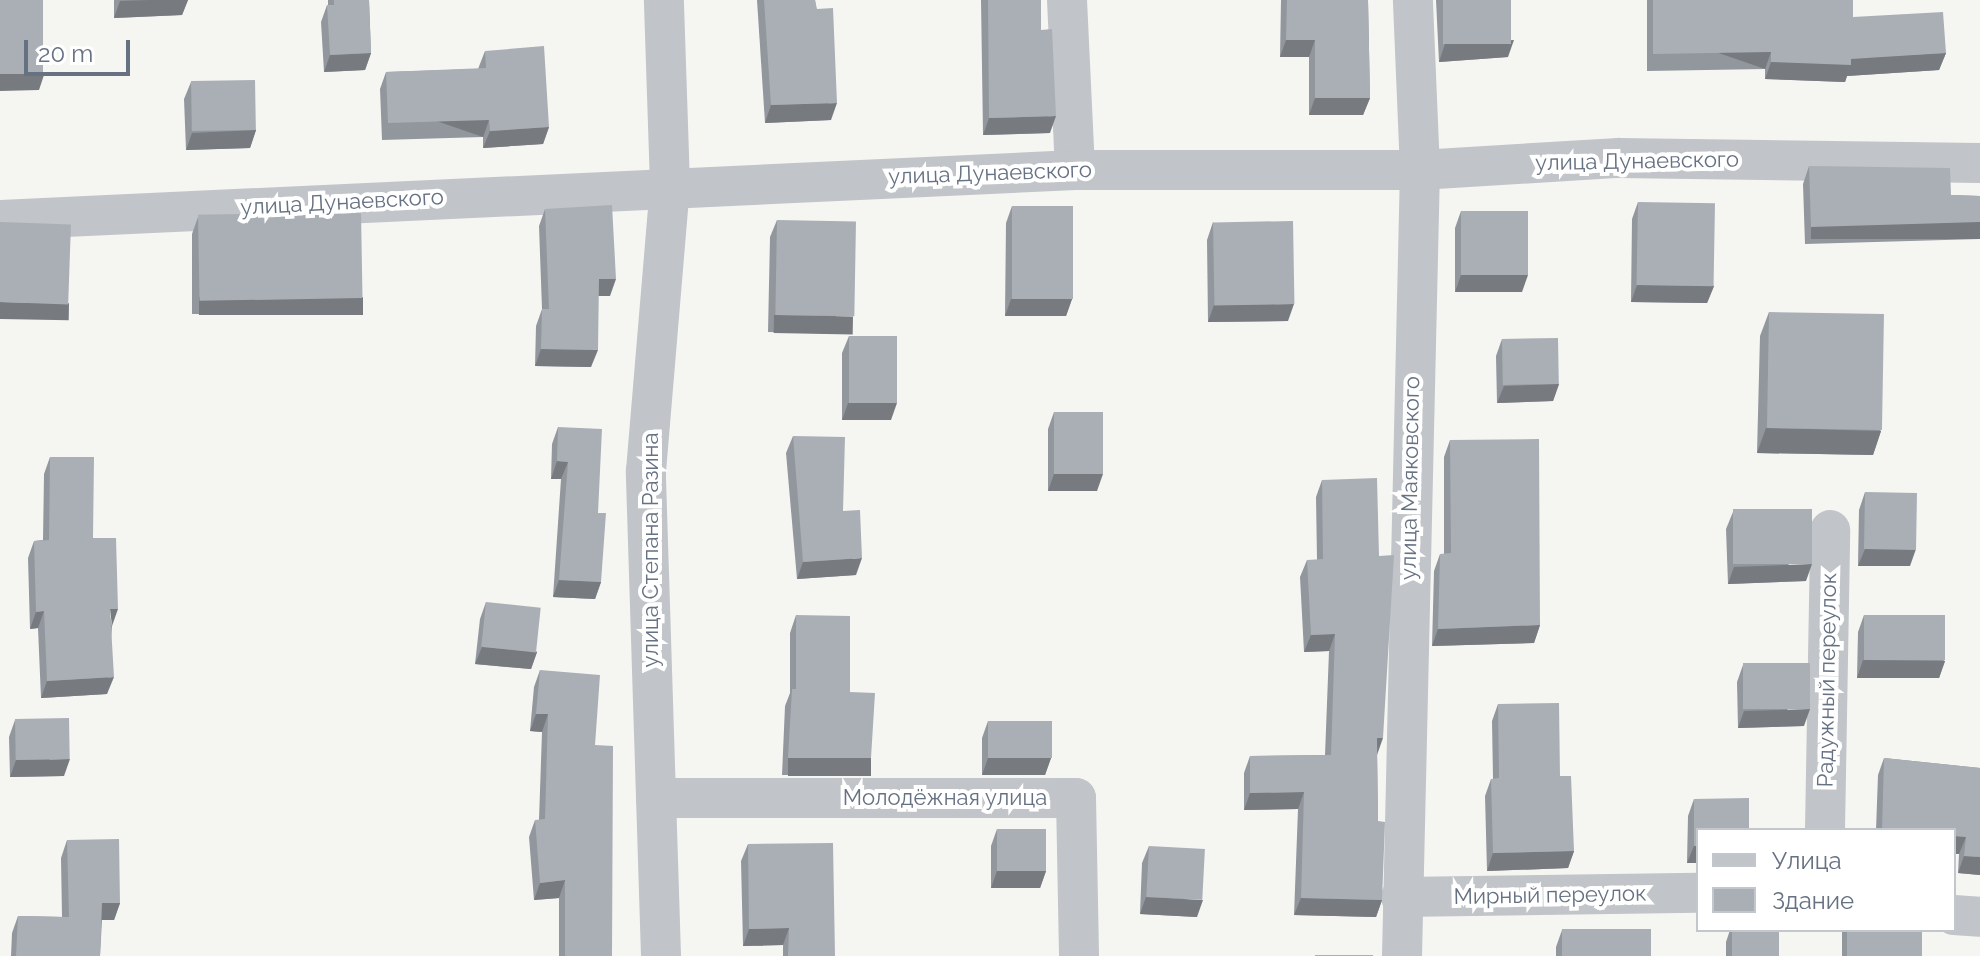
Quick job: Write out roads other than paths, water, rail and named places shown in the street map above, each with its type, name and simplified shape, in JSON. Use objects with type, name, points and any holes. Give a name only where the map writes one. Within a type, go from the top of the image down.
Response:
[{"type":"street","name":"улица Степана Разина","points":[[661,956],[646,471],[670,185],[664,0]]},
{"type":"street","points":[[1067,0],[1075,170]]},
{"type":"street","name":"улица Маяковского","points":[[1402,956],[1420,170],[1413,0]]},
{"type":"street","name":"улица Дунаевского","points":[[0,220],[670,185],[1075,170],[1420,170],[1619,158],[1980,163]]},
{"type":"street","name":"Радужный переулок","points":[[1825,828],[1830,530]]},
{"type":"street","name":"Молодёжная улица","points":[[656,798],[1076,798],[1079,956]]},
{"type":"street","name":"Мирный переулок","points":[[1401,897],[1696,893]]},
{"type":"street","points":[[1956,915],[1980,917]]}]
